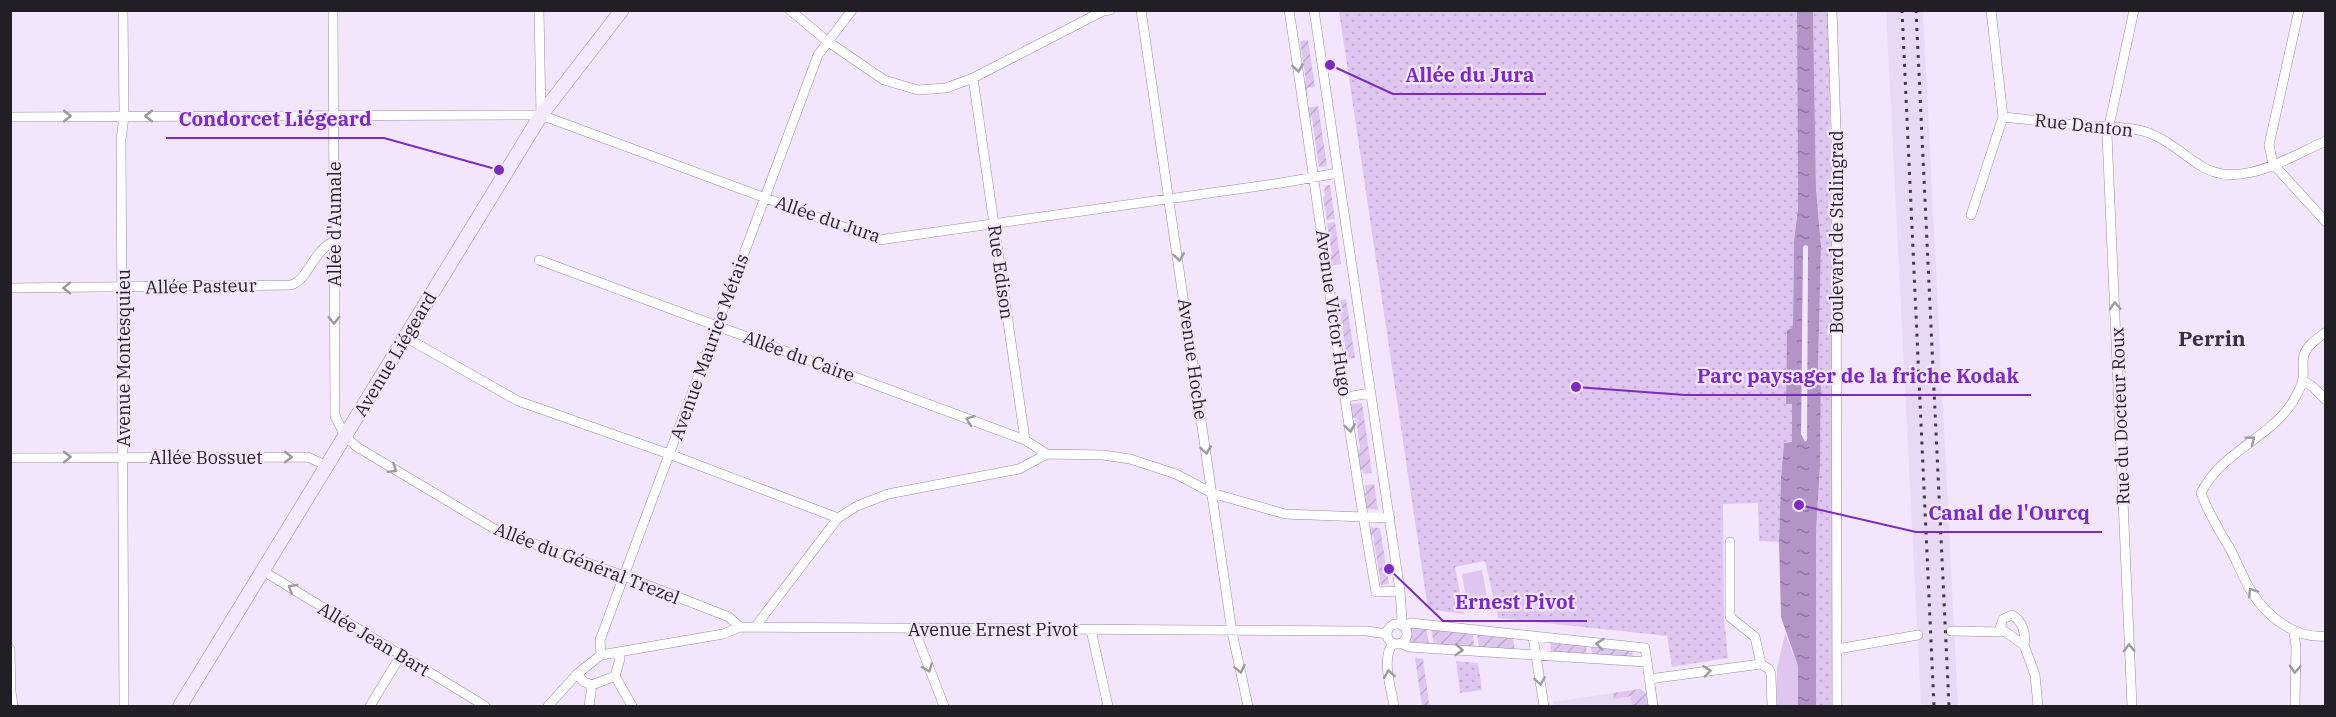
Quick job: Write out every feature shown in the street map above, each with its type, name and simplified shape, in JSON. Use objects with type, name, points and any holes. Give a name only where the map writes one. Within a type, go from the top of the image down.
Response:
[{"type":"street","name":"Avenue Montesquieu","points":[[123,10],[124,116],[121,140],[124,706]]},
{"type":"street","name":"Allée d'Aumale","points":[[333,10],[335,416],[345,436]]},
{"type":"street","points":[[539,10],[542,115]]},
{"type":"street","name":"Avenue Liégeard","points":[[180,706],[542,115],[622,10]]},
{"type":"street","points":[[790,10],[827,41],[884,80],[918,90],[946,88],[973,78],[1103,11],[1110,10]]},
{"type":"street","name":"Avenue Maurice Métais","points":[[601,655],[600,640],[818,55],[852,10]]},
{"type":"street","name":"Avenue Hoche","points":[[1141,10],[1232,632],[1248,706]]},
{"type":"street","name":"Avenue Victor Hugo","points":[[1289,10],[1376,592],[1400,591]]},
{"type":"street","name":"Avenue Victor Hugo","points":[[1314,10],[1390,518],[1400,591],[1402,625]]},
{"type":"street","name":"Boulevard de Stalingrad","points":[[1832,10],[1836,129],[1838,706]]},
{"type":"street","points":[[1971,215],[2003,117],[1991,10]]},
{"type":"street","name":"Rue du Docteur Roux","points":[[2132,706],[2107,135],[2134,10]]},
{"type":"street","points":[[2299,10],[2269,146],[2273,164],[2325,222]]},
{"type":"street","name":"Rue Edison","points":[[973,78],[1025,440]]},
{"type":"street","name":"Allée du Jura","points":[[10,117],[542,115],[879,240],[1170,200],[1338,173]]},
{"type":"street","name":"Rue Danton","points":[[2003,117],[2138,130],[2155,135],[2200,166],[2227,176],[2241,175],[2273,164],[2325,141]]},
{"type":"street","name":"Allée Pasteur","points":[[10,288],[291,285],[301,279],[324,246],[334,241]]},
{"type":"street","name":"Allée du Caire","points":[[539,260],[1025,440]]},
{"type":"street","points":[[2325,332],[2311,344],[2304,356],[2303,380],[2286,411],[2230,456],[2208,479],[2201,493],[2204,503],[2251,592],[2280,622],[2294,632],[2308,637],[2325,636]]},
{"type":"street","points":[[405,337],[518,401],[669,454],[838,518]]},
{"type":"street","points":[[2303,380],[2325,400]]},
{"type":"street","points":[[1346,397],[1371,393]]},
{"type":"street","name":"Allée du Général Trezel","points":[[345,436],[360,448],[498,531],[729,617],[740,627]]},
{"type":"street","points":[[1025,440],[1047,454]]},
{"type":"street","points":[[755,627],[838,518],[857,506],[888,494],[1019,469],[1047,454],[1103,455],[1130,459],[1164,469],[1212,494],[1285,514],[1390,518]]},
{"type":"street","name":"Allée Bossuet","points":[[10,458],[308,457],[327,466]]},
{"type":"street","points":[[1730,542],[1730,616],[1755,638],[1761,664]]},
{"type":"street","name":"Allée Jean Bart","points":[[264,571],[485,706]]},
{"type":"street","points":[[2002,632],[2000,628],[2007,616],[2017,618],[2025,636],[2024,645],[2035,675],[2038,706]]},
{"type":"street","points":[[1647,662],[1409,647],[1389,640],[1387,634],[1390,626],[1411,623],[1645,648],[1647,662],[1649,679],[1653,706]]},
{"type":"street","points":[[1394,706],[1386,660],[1397,643],[1407,635],[1402,625]]},
{"type":"street","name":"Avenue Ernest Pivot","points":[[601,655],[723,634],[740,627],[1232,632],[1367,631],[1387,634]]},
{"type":"street","points":[[914,629],[944,706]]},
{"type":"street","points":[[1091,630],[1108,706]]},
{"type":"street","points":[[1950,631],[2002,632],[2024,645]]},
{"type":"street","points":[[2294,632],[2295,706]]},
{"type":"street","points":[[1837,649],[1918,635]]},
{"type":"street","points":[[1533,637],[1544,706]]},
{"type":"street","points":[[10,649],[13,706]]},
{"type":"street","points":[[618,652],[620,659],[615,676],[632,706]]},
{"type":"street","points":[[370,706],[402,655]]},
{"type":"street","points":[[548,706],[577,674],[601,655]]},
{"type":"street","points":[[1649,679],[1761,664],[1769,669],[1773,678],[1772,706]]},
{"type":"street","points":[[577,674],[584,682],[592,685],[615,676]]},
{"type":"street","points":[[589,706],[592,685]]},
{"type":"shaded area","points":[[1339,11],[1797,11],[1798,209],[1794,241],[1793,324],[1792,328],[1787,330],[1786,404],[1792,404],[1792,442],[1784,443],[1779,542],[1759,541],[1758,503],[1723,504],[1724,618],[1728,658],[1672,667],[1667,636],[1498,618],[1485,561],[1455,567],[1464,614],[1428,609]]},
{"type":"shaded area","points":[[1813,11],[1827,11],[1828,21],[1833,243],[1833,706],[1816,706],[1816,531],[1820,466],[1821,372],[1818,369],[1821,246],[1816,189]]},
{"type":"shaded area","points":[[1886,11],[1923,11],[1958,706],[1921,706]]},
{"type":"shaded area","points":[[1308,40],[1315,87],[1307,88],[1308,96],[1305,96],[1303,82],[1306,81],[1300,41]]},
{"type":"shaded area","points":[[1318,106],[1327,166],[1319,167],[1312,118],[1308,118],[1307,108]]},
{"type":"shaded area","points":[[1330,185],[1335,219],[1327,220],[1323,197],[1325,196],[1324,186]]},
{"type":"shaded area","points":[[1335,222],[1341,264],[1329,266],[1328,256],[1332,255],[1327,223]]},
{"type":"shaded area","points":[[1346,299],[1355,358],[1347,359],[1340,311],[1336,311],[1335,302]]},
{"type":"shaded area","points":[[1362,403],[1372,473],[1364,474],[1360,470],[1357,450],[1360,449],[1356,418],[1352,418],[1350,404]]},
{"type":"shaded area","points":[[1374,484],[1378,510],[1366,508],[1365,485]]},
{"type":"shaded area","points":[[1368,527],[1380,528],[1389,584],[1381,585],[1373,535],[1369,536]]},
{"type":"shaded area","points":[[1482,570],[1489,608],[1468,612],[1462,574]]},
{"type":"shaded area","points":[[1411,627],[1426,628],[1429,644],[1410,642]]},
{"type":"shaded area","points":[[1431,629],[1473,633],[1474,647],[1434,644]]},
{"type":"shaded area","points":[[1477,634],[1513,638],[1515,650],[1479,647]]},
{"type":"shaded area","points":[[1785,634],[1798,666],[1798,706],[1777,706],[1777,668]]},
{"type":"shaded area","points":[[1550,642],[1586,646],[1587,655],[1551,652]]},
{"type":"shaded area","points":[[1591,646],[1632,651],[1633,658],[1592,655]]},
{"type":"shaded area","points":[[1415,658],[1423,659],[1429,703],[1432,706],[1422,706]]},
{"type":"shaded area","points":[[1456,661],[1478,663],[1482,690],[1460,693]]},
{"type":"shaded area","points":[[1640,689],[1646,693],[1648,706],[1553,706],[1553,702]]},
{"type":"shaded area","points":[[1640,689],[1646,693],[1648,706],[1632,706],[1631,696],[1614,699],[1613,693]]},
{"type":"water","points":[[1797,11],[1813,11],[1816,189],[1821,246],[1818,369],[1821,372],[1820,466],[1816,531],[1816,706],[1798,706],[1798,666],[1781,617],[1779,542],[1781,478],[1784,443],[1792,442],[1792,404],[1786,404],[1787,330],[1792,328],[1793,324],[1794,241],[1798,209]],"holes":[[[1808,246],[1807,440],[1805,442],[1801,434],[1803,247]]]},
{"type":"railway","points":[[1902,10],[1934,706]]},
{"type":"railway","points":[[1916,10],[1949,706]]},
{"type":"place","name":"Allée du Jura","points":[[1330,65]]},
{"type":"place","name":"Condorcet Liégeard","points":[[499,170]]},
{"type":"place","name":"Parc paysager de la friche Kodak","points":[[1576,387]]},
{"type":"place","name":"Canal de l'Ourcq","points":[[1799,505]]},
{"type":"place","name":"Ernest Pivot","points":[[1389,569]]},
{"type":"district","name":"Perrin","points":[[2212,338]]}]
